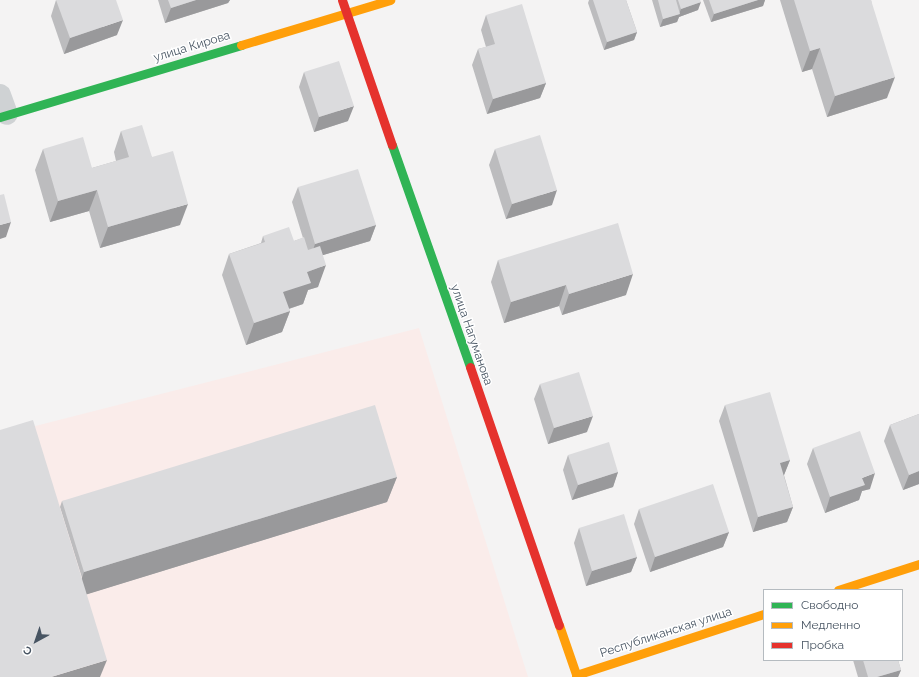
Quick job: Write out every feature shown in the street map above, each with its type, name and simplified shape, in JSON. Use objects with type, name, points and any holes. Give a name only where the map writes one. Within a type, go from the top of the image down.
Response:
[{"type":"street","name":"улица Нагуманова","points":[[342,0],[576,676]]},
{"type":"street","name":"улица Кирова","points":[[2,109],[390,0]]},
{"type":"street","points":[[841,589],[919,564]]},
{"type":"street","name":"Республиканская улица","points":[[576,676],[763,614]]},
{"type":"shaded area","points":[[419,328],[528,677],[0,677],[0,435]]},
{"type":"building","points":[[56,0],[116,0],[123,20],[70,38]]},
{"type":"building","points":[[168,0],[196,0],[171,8]]},
{"type":"building","points":[[593,0],[626,0],[637,32],[607,42]]},
{"type":"building","points":[[658,0],[676,0],[680,14],[663,19]]},
{"type":"building","points":[[678,0],[700,0],[701,2],[681,9]]},
{"type":"building","points":[[709,0],[758,0],[714,14]]},
{"type":"building","points":[[794,0],[871,0],[895,77],[835,96],[820,48],[810,51]]},
{"type":"building","points":[[522,4],[546,83],[493,99],[478,49],[495,44],[486,15]]},
{"type":"building","points":[[339,61],[354,106],[319,117],[304,72]]},
{"type":"building","points":[[142,125],[152,157],[173,151],[188,204],[108,227],[97,190],[58,201],[43,149],[83,137],[92,168],[129,157],[121,131]]},
{"type":"building","points":[[540,135],[557,190],[512,204],[495,149]]},
{"type":"building","points":[[358,169],[376,225],[315,244],[298,187]]},
{"type":"building","points":[[4,194],[11,222],[0,225],[0,195]]},
{"type":"building","points":[[618,223],[633,274],[569,294],[566,285],[511,302],[498,260]]},
{"type":"building","points":[[289,227],[294,241],[304,237],[308,250],[320,246],[326,265],[307,272],[311,283],[283,292],[290,311],[254,323],[229,254],[265,242],[263,236]]},
{"type":"building","points":[[579,372],[593,416],[554,428],[540,384]]},
{"type":"building","points":[[770,392],[790,460],[780,463],[793,507],[758,517],[725,405]]},
{"type":"building","points":[[375,405],[397,477],[84,572],[62,501]]},
{"type":"building","points":[[919,414],[919,471],[909,475],[890,425]]},
{"type":"building","points":[[33,420],[107,660],[51,677],[0,677],[0,430]]},
{"type":"building","points":[[860,431],[875,473],[862,478],[865,485],[830,497],[813,448]]},
{"type":"building","points":[[609,442],[618,472],[578,485],[568,455]]},
{"type":"building","points":[[713,484],[729,532],[655,557],[639,509]]},
{"type":"building","points":[[624,514],[637,557],[592,571],[579,528]]},
{"type":"building","points":[[863,661],[898,661],[901,670],[877,677],[868,677]]},
{"type":"traffic: fast","points":[[0,117],[241,45]]},
{"type":"traffic: fast","points":[[392,145],[470,367]]},
{"type":"traffic: slow","points":[[241,45],[390,0]]},
{"type":"traffic: slow","points":[[841,589],[919,564]]},
{"type":"traffic: slow","points":[[576,675],[763,614]]},
{"type":"traffic: slow","points":[[559,625],[577,677]]},
{"type":"traffic: jam","points":[[342,0],[392,145]]},
{"type":"traffic: jam","points":[[470,367],[559,625]]}]
